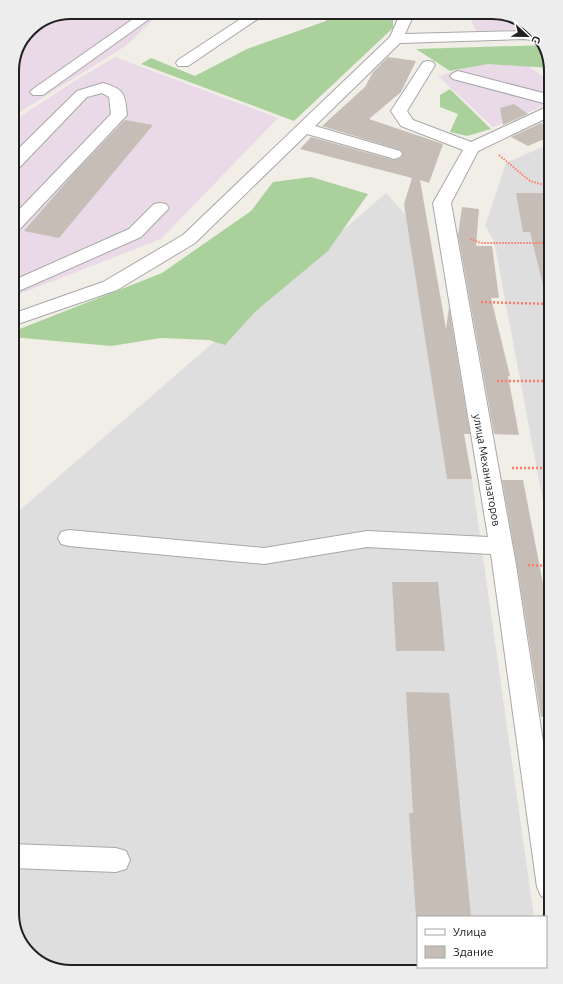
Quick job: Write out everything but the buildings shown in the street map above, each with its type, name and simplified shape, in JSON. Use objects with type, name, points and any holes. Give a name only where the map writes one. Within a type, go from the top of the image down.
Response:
[{"type":"street","points":[[38,92],[142,19]]},
{"type":"street","points":[[183,63],[250,19]]},
{"type":"street","points":[[19,318],[110,286],[189,239],[396,39],[405,19]]},
{"type":"street","points":[[396,39],[530,36]]},
{"type":"street","points":[[428,64],[399,111],[407,123],[478,145],[544,113]]},
{"type":"street","points":[[458,76],[544,98]]},
{"type":"street","points":[[19,158],[82,94],[103,88],[117,94],[119,115],[19,221]]},
{"type":"street","points":[[303,128],[394,154]]},
{"type":"street","name":"улица Механизаторов","points":[[478,145],[442,203],[500,546],[544,840]]},
{"type":"street","points":[[19,285],[135,233],[160,208]]},
{"type":"street","points":[[69,538],[264,556],[367,539],[500,546]]},
{"type":"street","points":[[19,856],[116,860]]},
{"type":"path","points":[[478,145],[530,181],[544,185]]},
{"type":"path","points":[[447,230],[482,243],[544,243]]},
{"type":"path","points":[[459,302],[544,304]]},
{"type":"path","points":[[472,381],[544,381]]},
{"type":"path","points":[[487,468],[544,468]]},
{"type":"shaded area","points":[[72,19],[154,19],[127,45],[19,113],[19,68],[24,48],[37,32],[45,26],[61,20]]},
{"type":"shaded area","points":[[471,19],[502,20],[515,24],[523,29],[476,31]]},
{"type":"shaded area","points":[[512,55],[544,77],[544,106],[493,127],[438,76]]},
{"type":"shaded area","points":[[115,57],[278,118],[161,239],[19,294],[19,117]]},
{"type":"shaded area","points":[[544,146],[544,507],[494,241],[485,226],[506,163]]},
{"type":"shaded area","points":[[386,193],[406,215],[447,479],[472,479],[534,916],[417,916],[417,965],[68,965],[48,960],[42,956],[32,947],[24,936],[20,923],[19,912],[20,510]]},
{"type":"green space","points":[[326,19],[391,19],[393,20],[393,28],[294,121],[141,64],[151,58],[195,76],[247,49],[326,21]]},
{"type":"green space","points":[[537,45],[544,68],[488,64],[450,71],[416,49]]},
{"type":"green space","points":[[450,89],[491,129],[467,136],[450,132],[458,114],[440,107],[440,95]]},
{"type":"green space","points":[[311,177],[368,194],[328,251],[257,310],[225,345],[209,340],[161,338],[111,346],[19,338],[19,329],[162,273],[251,211],[273,182]]}]
